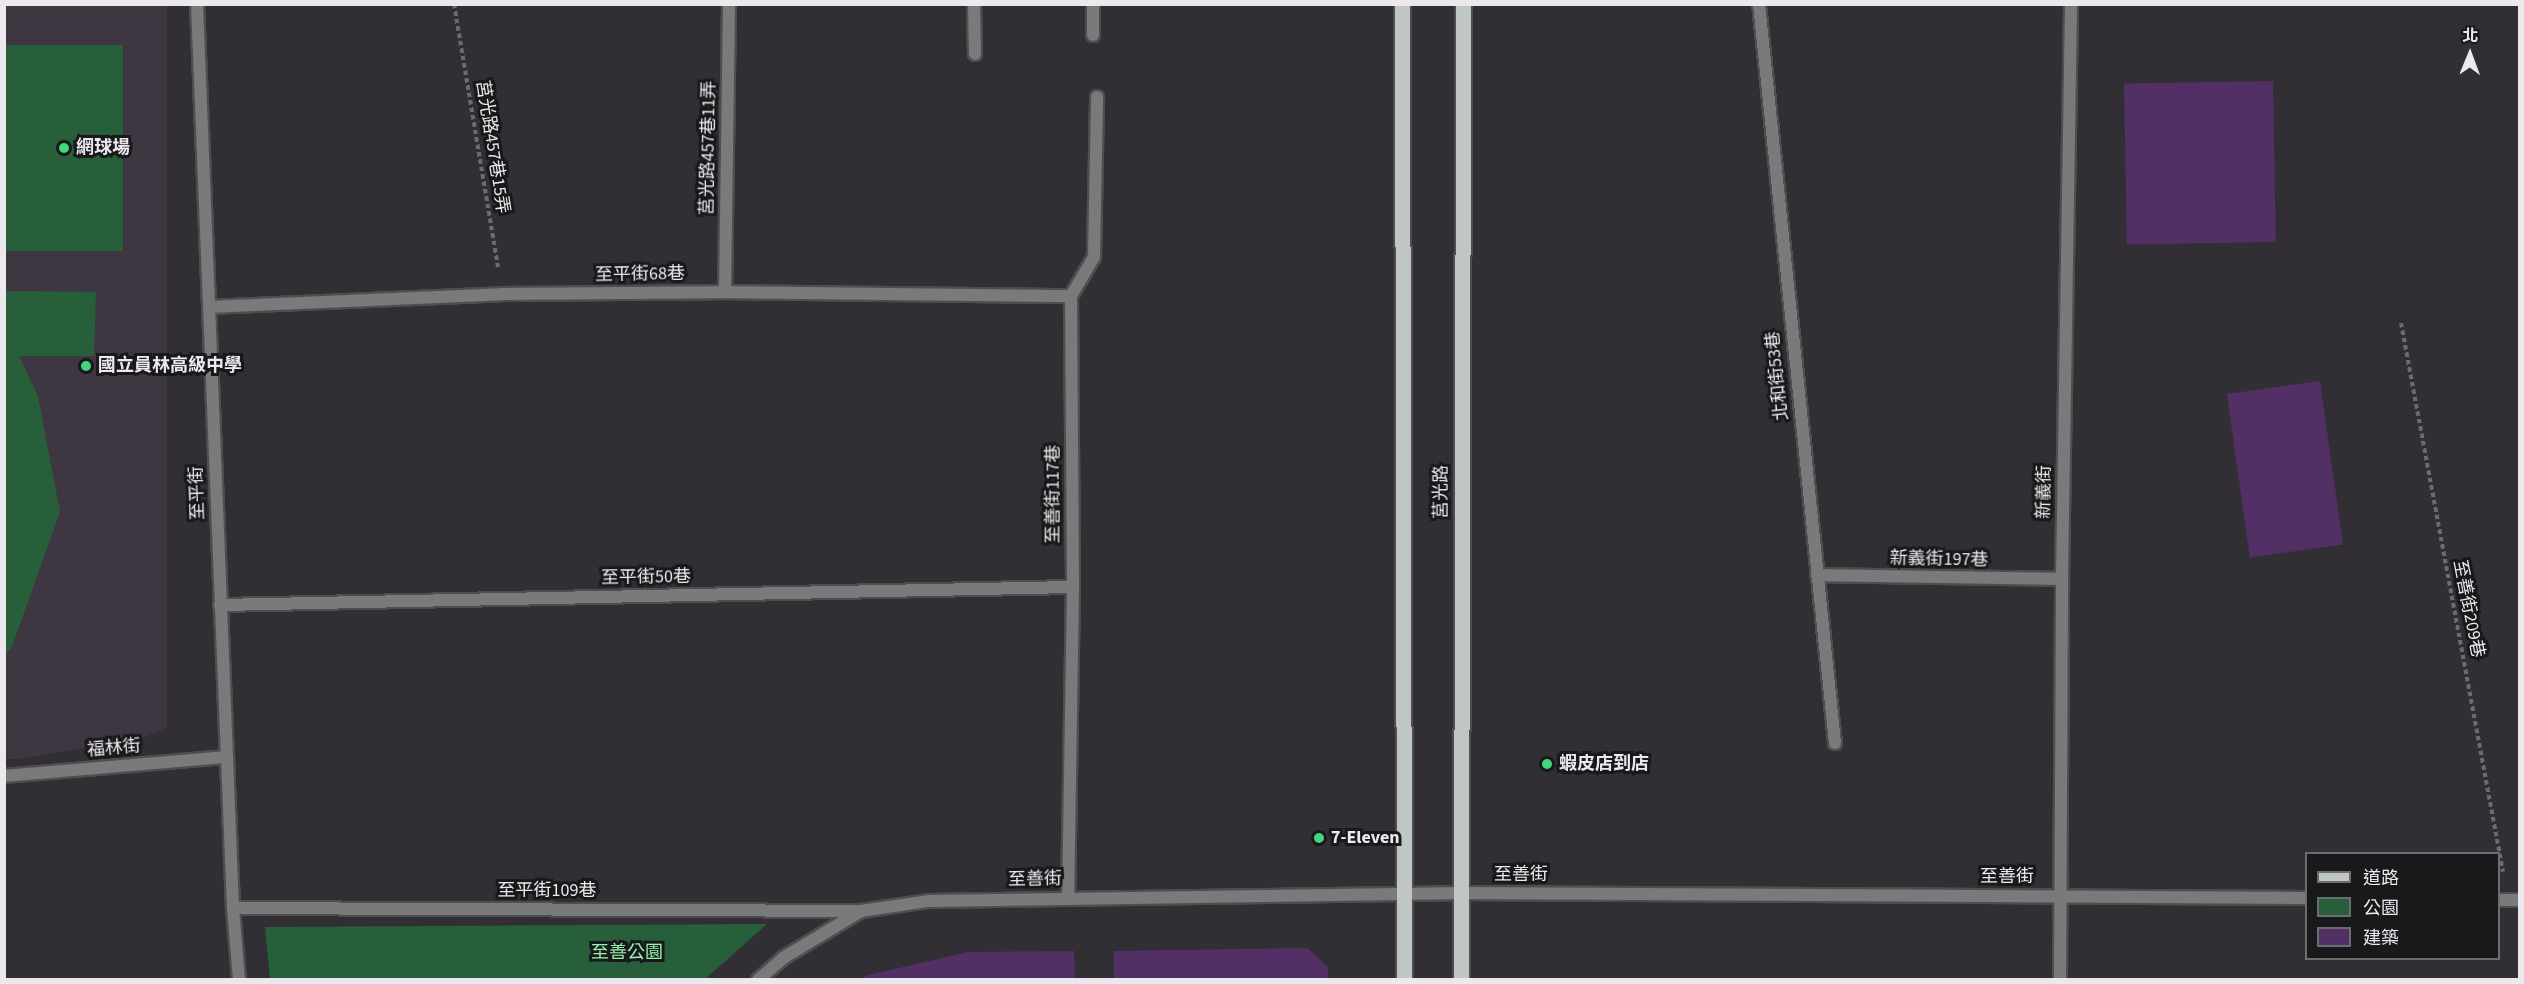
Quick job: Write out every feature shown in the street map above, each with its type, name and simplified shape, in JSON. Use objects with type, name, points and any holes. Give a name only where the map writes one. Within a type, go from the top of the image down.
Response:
[{"type":"main road","points":[[1402,4],[1404,980]]},
{"type":"main road","name":"莒光路","points":[[1461,980],[1463,4]]},
{"type":"street","name":"至平街","points":[[197,4],[233,908],[239,980]]},
{"type":"street","name":"莒光路457巷11弄","points":[[725,292],[729,4]]},
{"type":"street","points":[[974,4],[975,54]]},
{"type":"street","points":[[1093,4],[1093,35]]},
{"type":"street","name":"北和街53巷","points":[[1759,4],[1835,743]]},
{"type":"street","name":"新義街","points":[[2060,980],[2062,579],[2071,4]]},
{"type":"street","points":[[1071,296],[1094,257],[1097,97]]},
{"type":"street","name":"至平街68巷","points":[[209,307],[502,294],[725,292],[1071,296]]},
{"type":"street","name":"至善街117巷","points":[[1068,897],[1072,586],[1071,296]]},
{"type":"street","name":"新義街197巷","points":[[1817,575],[2062,579]]},
{"type":"street","name":"至平街50巷","points":[[220,605],[1072,586]]},
{"type":"street","name":"福林街","points":[[4,776],[227,757]]},
{"type":"street","name":"至善街","points":[[758,980],[783,958],[861,911],[929,901],[1068,897],[1460,893],[2305,898]]},
{"type":"street","name":"至平街109巷","points":[[233,908],[861,911]]},
{"type":"path","name":"莒光路457巷15弄","points":[[454,4],[502,294]]},
{"type":"path","name":"至善街209巷","points":[[2401,323],[2509,900]]},
{"type":"shaded area","name":"國立員林高級中學","points":[[4,5],[167,5],[167,727],[145,737],[20,759],[4,759]]},
{"type":"green space","name":"網球場","points":[[5,45],[123,45],[123,251],[5,251]]},
{"type":"green space","points":[[5,291],[96,292],[94,356],[19,356],[38,396],[60,512],[11,649],[5,654]]},
{"type":"green space","name":"至善公園","points":[[767,924],[704,980],[270,979],[265,927]]},
{"type":"building","points":[[2273,81],[2276,242],[2127,245],[2124,84]]},
{"type":"building","points":[[2320,381],[2343,544],[2250,557],[2227,394]]},
{"type":"building","points":[[1307,948],[1328,967],[1328,980],[1114,980],[1114,951]]},
{"type":"building","points":[[1074,951],[1075,980],[865,980],[864,976],[968,952]]},
{"type":"place","name":"網球場","points":[[64,148]]},
{"type":"place","name":"國立員林高級中學","points":[[86,366]]},
{"type":"place","name":"蝦皮店到店","points":[[1547,764]]},
{"type":"place","name":"7-Eleven","points":[[1319,838]]}]
